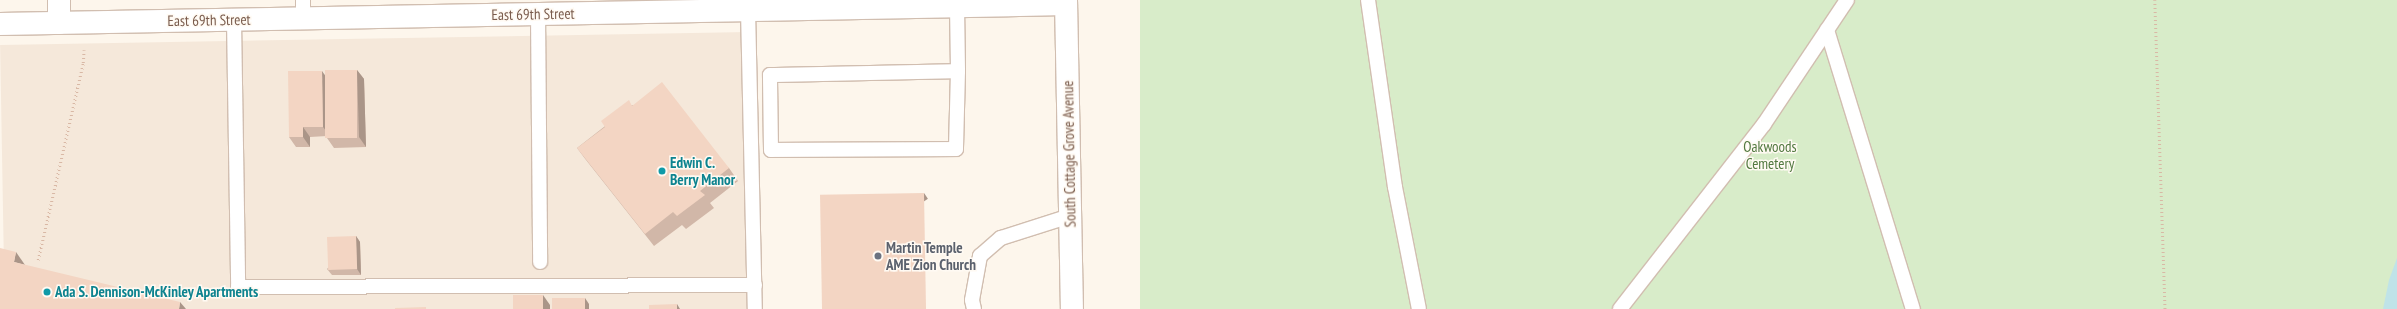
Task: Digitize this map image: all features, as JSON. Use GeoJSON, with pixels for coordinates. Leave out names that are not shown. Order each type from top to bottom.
{"type":"FeatureCollection","features":[{"type":"Feature","properties":{"kind":"street"},"geometry":{"type":"LineString","coordinates":[[59,0],[59,23]]}},
{"type":"Feature","properties":{"kind":"street","name":"East 69th Street"},"geometry":{"type":"LineString","coordinates":[[0,24],[234,20],[303,9],[748,10],[795,5],[957,6],[1066,2]]}},
{"type":"Feature","properties":{"kind":"street","name":"South Cottage Grove Avenue"},"geometry":{"type":"LineString","coordinates":[[1066,2],[1072,309]]}},
{"type":"Feature","properties":{"kind":"lane"},"geometry":{"type":"LineString","coordinates":[[1368,0],[1395,187],[1419,309]]}},
{"type":"Feature","properties":{"kind":"lane"},"geometry":{"type":"LineString","coordinates":[[1620,309],[1764,124],[1847,0]]}},
{"type":"Feature","properties":{"kind":"lane"},"geometry":{"type":"LineString","coordinates":[[957,6],[958,71],[956,149],[771,150],[770,75],[958,71]]}},
{"type":"Feature","properties":{"kind":"lane"},"geometry":{"type":"LineString","coordinates":[[540,262],[547,9]]}},
{"type":"Feature","properties":{"kind":"lane"},"geometry":{"type":"LineString","coordinates":[[748,10],[756,309]]}},
{"type":"Feature","properties":{"kind":"lane"},"geometry":{"type":"LineString","coordinates":[[234,20],[238,287],[755,285]]}},
{"type":"Feature","properties":{"kind":"lane"},"geometry":{"type":"LineString","coordinates":[[1827,30],[1913,309]]}},
{"type":"Feature","properties":{"kind":"lane"},"geometry":{"type":"LineString","coordinates":[[750,97],[770,97]]}},
{"type":"Feature","properties":{"kind":"lane"},"geometry":{"type":"LineString","coordinates":[[974,309],[972,300],[980,256],[1001,238],[1070,216]]}},
{"type":"Feature","properties":{"kind":"path"},"geometry":{"type":"LineString","coordinates":[[2155,0],[2165,309]]}},
{"type":"Feature","properties":{"kind":"path"},"geometry":{"type":"LineString","coordinates":[[38,260],[83,64],[84,48]]}},
{"type":"Feature","properties":{"kind":"shaded area"},"geometry":{"type":"Polygon","coordinates":[[[748,32],[753,309],[5,309],[0,45],[748,32]]]}},
{"type":"Feature","properties":{"kind":"green space","name":"Oakwoods Cemetery"},"geometry":{"type":"Polygon","coordinates":[[[1140,0],[2397,0],[2397,309],[1140,309],[1140,0]]]}},
{"type":"Feature","properties":{"kind":"water"},"geometry":{"type":"Polygon","coordinates":[[[2397,258],[2397,309],[2383,309],[2389,280],[2397,258]]]}},
{"type":"Feature","properties":{"kind":"building"},"geometry":{"type":"Polygon","coordinates":[[[325,70],[357,70],[357,138],[325,138],[325,70]]]}},
{"type":"Feature","properties":{"kind":"building"},"geometry":{"type":"Polygon","coordinates":[[[288,71],[322,71],[323,127],[303,127],[303,137],[289,137],[288,71]]]}},
{"type":"Feature","properties":{"kind":"building","name":"Edwin C. Berry Manor"},"geometry":{"type":"Polygon","coordinates":[[[662,82],[729,168],[700,191],[705,195],[677,216],[673,212],[645,234],[577,148],[605,127],[601,121],[629,100],[632,106],[662,82]]]}},
{"type":"Feature","properties":{"kind":"building","name":"Martin Temple AME Zion Church"},"geometry":{"type":"Polygon","coordinates":[[[924,193],[926,309],[822,309],[820,195],[924,193]]]}},
{"type":"Feature","properties":{"kind":"building"},"geometry":{"type":"Polygon","coordinates":[[[356,236],[357,269],[328,270],[327,237],[356,236]]]}},
{"type":"Feature","properties":{"kind":"building","name":"Ada S. Dennison-McKinley Apartments"},"geometry":{"type":"Polygon","coordinates":[[[0,248],[16,252],[14,262],[180,302],[179,309],[0,309],[0,248]]]}},
{"type":"Feature","properties":{"kind":"building"},"geometry":{"type":"Polygon","coordinates":[[[513,295],[543,295],[543,309],[513,309],[513,295]]]}},
{"type":"Feature","properties":{"kind":"building"},"geometry":{"type":"Polygon","coordinates":[[[552,298],[585,298],[585,309],[552,309],[552,298]]]}},
{"type":"Feature","properties":{"kind":"building"},"geometry":{"type":"Polygon","coordinates":[[[677,304],[677,309],[649,309],[649,305],[677,304]]]}},
{"type":"Feature","properties":{"kind":"building"},"geometry":{"type":"Polygon","coordinates":[[[426,307],[426,309],[395,309],[395,308],[426,307]]]}},
{"type":"Feature","properties":{"kind":"place","name":"Edwin C. Berry Manor"},"geometry":{"type":"Point","coordinates":[662,171]}},
{"type":"Feature","properties":{"kind":"place","name":"Martin Temple AME Zion Church"},"geometry":{"type":"Point","coordinates":[878,256]}},
{"type":"Feature","properties":{"kind":"place","name":"Ada S. Dennison-McKinley Apartments"},"geometry":{"type":"Point","coordinates":[47,292]}}]}
